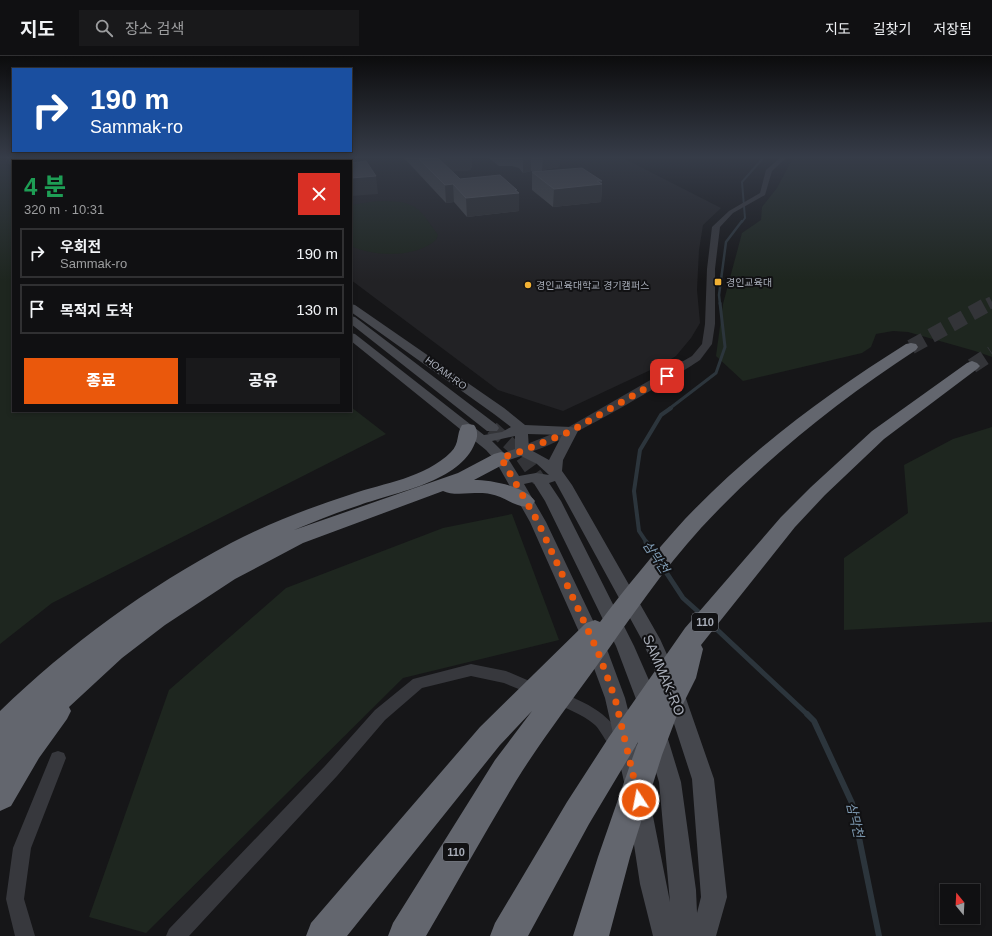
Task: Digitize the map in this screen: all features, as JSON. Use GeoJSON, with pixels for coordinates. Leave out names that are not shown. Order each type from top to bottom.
{"type":"FeatureCollection","features":[{"type":"Feature","properties":{"kind":"highway","name":"110"},"geometry":{"type":"LineString","coordinates":[[406,936],[506,770],[642,583],[693,524],[739,478],[780,442],[864,377],[911,347]]}},
{"type":"Feature","properties":{"kind":"highway","name":"110"},"geometry":{"type":"LineString","coordinates":[[508,936],[578,813],[619,746],[694,635],[788,522],[818,491],[878,435],[972,366]]}},
{"type":"Feature","properties":{"kind":"highway"},"geometry":{"type":"LineString","coordinates":[[0,754],[16,736],[75,684],[113,651],[156,618],[227,573],[302,536],[419,486],[455,459],[475,434]]}},
{"type":"Feature","properties":{"kind":"highway"},"geometry":{"type":"LineString","coordinates":[[0,730],[48,684],[89,649],[159,596],[196,573],[266,535],[301,519],[374,493],[466,477],[512,455]]}},
{"type":"Feature","properties":{"kind":"highway"},"geometry":{"type":"LineString","coordinates":[[419,486],[488,487],[511,493],[525,501]]}},
{"type":"Feature","properties":{"kind":"highway"},"geometry":{"type":"LineString","coordinates":[[324,936],[490,736],[642,583]]}},
{"type":"Feature","properties":{"kind":"highway"},"geometry":{"type":"LineString","coordinates":[[591,936],[631,802],[647,755],[658,728],[683,678],[694,635]]}},
{"type":"Feature","properties":{"kind":"highway"},"geometry":{"type":"LineString","coordinates":[[0,796],[29,749],[75,684]]}},
{"type":"Feature","properties":{"kind":"main road","name":"HOAM-RO"},"geometry":{"type":"LineString","coordinates":[[352,308],[521,428]]}},
{"type":"Feature","properties":{"kind":"main road","name":"HOAM-RO"},"geometry":{"type":"LineString","coordinates":[[352,320],[492,428]]}},
{"type":"Feature","properties":{"kind":"main road"},"geometry":{"type":"LineString","coordinates":[[352,337],[475,434],[512,455]]}},
{"type":"Feature","properties":{"kind":"main road"},"geometry":{"type":"LineString","coordinates":[[521,428],[512,455],[515,483],[538,522],[598,652],[615,698],[633,771],[653,884],[666,936]]}},
{"type":"Feature","properties":{"kind":"main road"},"geometry":{"type":"LineString","coordinates":[[475,434],[506,435],[521,428],[539,432],[571,431],[558,456],[553,479],[544,477],[527,478],[515,483]]}},
{"type":"Feature","properties":{"kind":"main road","name":"SAMMAK-RO"},"geometry":{"type":"LineString","coordinates":[[512,455],[545,462],[553,479],[651,639],[674,690],[704,779],[714,897],[704,936]]}},
{"type":"Feature","properties":{"kind":"main road","name":"SAMMAK-RO"},"geometry":{"type":"LineString","coordinates":[[553,479],[553,501],[622,639],[645,694],[670,782],[683,890],[684,936]]}},
{"type":"Feature","properties":{"kind":"street"},"geometry":{"type":"LineString","coordinates":[[512,455],[571,431],[696,358],[706,344],[710,324],[711,269],[715,232],[722,220],[738,208],[755,199]]}},
{"type":"Feature","properties":{"kind":"street"},"geometry":{"type":"LineString","coordinates":[[176,936],[330,771],[380,715],[418,683],[471,670],[506,677],[574,704],[598,717],[615,737],[633,771]]}},
{"type":"Feature","properties":{"kind":"street"},"geometry":{"type":"LineString","coordinates":[[25,936],[15,899],[22,848],[58,758]]}},
{"type":"Feature","properties":{"kind":"shaded area"},"geometry":{"type":"Polygon","coordinates":[[[0,199],[12,199],[12,412],[352,412],[352,408],[386,434],[52,603],[0,644],[0,199]]]}},
{"type":"Feature","properties":{"kind":"shaded area","name":"경인교육대학교 경기캠퍼스"},"geometry":{"type":"Polygon","coordinates":[[[352,199],[703,199],[721,208],[703,225],[699,250],[697,290],[700,323],[691,338],[676,356],[659,366],[563,411],[498,390],[352,281],[352,199]]]}},
{"type":"Feature","properties":{"kind":"shaded area"},"geometry":{"type":"Polygon","coordinates":[[[768,199],[992,199],[992,357],[908,332],[893,331],[876,334],[871,347],[862,353],[743,381],[716,356],[723,304],[742,233],[761,220],[762,207],[768,199]]]}},
{"type":"Feature","properties":{"kind":"shaded area"},"geometry":{"type":"Polygon","coordinates":[[[377,201],[390,201],[408,204],[420,211],[438,235],[436,240],[427,246],[406,253],[383,254],[361,250],[352,246],[352,205],[377,201]]]}},
{"type":"Feature","properties":{"kind":"shaded area"},"geometry":{"type":"Polygon","coordinates":[[[992,427],[992,622],[844,630],[844,558],[908,513],[904,465],[953,439],[992,427]]]}},
{"type":"Feature","properties":{"kind":"shaded area"},"geometry":{"type":"Polygon","coordinates":[[[512,514],[559,640],[403,678],[146,933],[89,917],[169,690],[286,588],[443,528],[512,514]]]}},
{"type":"Feature","properties":{"kind":"waterway","name":"삼막천"},"geometry":{"type":"LineString","coordinates":[[742,222],[745,218],[743,199]]}},
{"type":"Feature","properties":{"kind":"waterway","name":"삼막천"},"geometry":{"type":"LineString","coordinates":[[720,304],[719,295],[726,242],[742,221]]}},
{"type":"Feature","properties":{"kind":"waterway","name":"삼막천"},"geometry":{"type":"LineString","coordinates":[[669,409],[716,373],[725,347],[720,303]]}},
{"type":"Feature","properties":{"kind":"waterway","name":"삼막천"},"geometry":{"type":"LineString","coordinates":[[647,543],[639,531],[634,491],[640,450],[661,415],[671,408]]}},
{"type":"Feature","properties":{"kind":"waterway","name":"삼막천"},"geometry":{"type":"LineString","coordinates":[[646,542],[656,557]]}},
{"type":"Feature","properties":{"kind":"waterway","name":"삼막천"},"geometry":{"type":"LineString","coordinates":[[662,566],[683,598],[702,615]]}},
{"type":"Feature","properties":{"kind":"waterway","name":"삼막천"},"geometry":{"type":"LineString","coordinates":[[711,624],[808,715]]}},
{"type":"Feature","properties":{"kind":"waterway","name":"삼막천"},"geometry":{"type":"LineString","coordinates":[[808,715],[814,721],[852,803],[879,936]]}},
{"type":"Feature","properties":{"kind":"tunnel"},"geometry":{"type":"LineString","coordinates":[[911,347],[990,303]]}},
{"type":"Feature","properties":{"kind":"tunnel"},"geometry":{"type":"LineString","coordinates":[[972,366],[992,353]]}},
{"type":"Feature","properties":{"kind":"tunnel"},"geometry":{"type":"LineString","coordinates":[[492,428],[519,452],[539,480]]}},
{"type":"Feature","properties":{"kind":"place","name":"경인교육대"},"geometry":{"type":"Point","coordinates":[718,282]}},
{"type":"Feature","properties":{"kind":"place","name":"경인교육대학교 경기캠퍼스"},"geometry":{"type":"Point","coordinates":[528,285]}},
{"type":"Feature","properties":{"kind":"route"},"geometry":{"type":"LineString","coordinates":[[639,800],[615,698],[598,652],[538,522],[501,458],[571,431],[667,376]]}}]}
